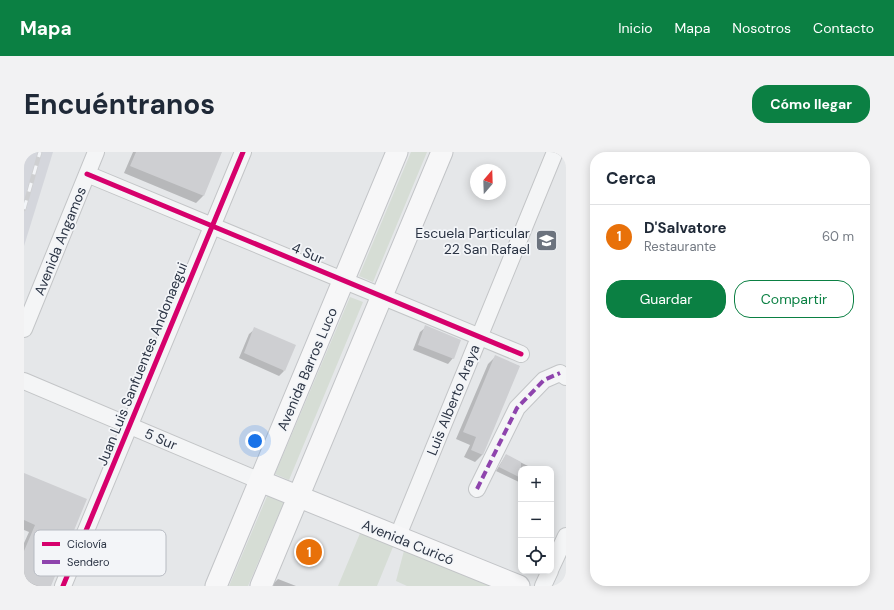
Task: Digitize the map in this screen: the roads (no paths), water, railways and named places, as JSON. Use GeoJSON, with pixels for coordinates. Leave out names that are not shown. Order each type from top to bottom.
{"type":"FeatureCollection","features":[{"type":"Feature","properties":{"kind":"main road","name":"Avenida Barros Luco"},"geometry":{"type":"LineString","coordinates":[[216,586],[398,152]]}},
{"type":"Feature","properties":{"kind":"main road"},"geometry":{"type":"LineString","coordinates":[[261,586],[442,152]]}},
{"type":"Feature","properties":{"kind":"main road","name":"5 Sur"},"geometry":{"type":"LineString","coordinates":[[260,481],[298,497]]}},
{"type":"Feature","properties":{"kind":"main road","name":"Avenida Curicó"},"geometry":{"type":"LineString","coordinates":[[298,497],[519,586]]}},
{"type":"Feature","properties":{"kind":"street","name":"Avenida Angamos"},"geometry":{"type":"LineString","coordinates":[[24,329],[96,152]]}},
{"type":"Feature","properties":{"kind":"street","name":"Juan Luis Sanfuentes Andonaegui"},"geometry":{"type":"LineString","coordinates":[[86,530],[243,152]]}},
{"type":"Feature","properties":{"kind":"street","name":"Luis Alberto Araya"},"geometry":{"type":"LineString","coordinates":[[397,538],[555,152]]}},
{"type":"Feature","properties":{"kind":"street","name":"4 Sur"},"geometry":{"type":"LineString","coordinates":[[87,174],[521,354]]}},
{"type":"Feature","properties":{"kind":"street"},"geometry":{"type":"LineString","coordinates":[[477,489],[517,408],[544,380],[563,375]]}},
{"type":"Feature","properties":{"kind":"street","name":"5 Sur"},"geometry":{"type":"LineString","coordinates":[[24,381],[260,481]]}},
{"type":"Feature","properties":{"kind":"street"},"geometry":{"type":"LineString","coordinates":[[554,562],[566,536]]}},
{"type":"Feature","properties":{"kind":"street"},"geometry":{"type":"LineString","coordinates":[[543,586],[549,574]]}},
{"type":"Feature","properties":{"kind":"street","name":"Juan Luis Sanfuentes Andonaegui"},"geometry":{"type":"LineString","coordinates":[[63,586],[67,576]]}},
{"type":"Feature","properties":{"kind":"railway"},"geometry":{"type":"LineString","coordinates":[[24,209],[40,152]]}},
{"type":"Feature","properties":{"kind":"place","name":"Escuela Particular 22 San Rafael"},"geometry":{"type":"Point","coordinates":[546,241]}},
{"type":"Feature","properties":{"kind":"place","name":"D'Salvatore"},"geometry":{"type":"Point","coordinates":[309,552]}}]}
